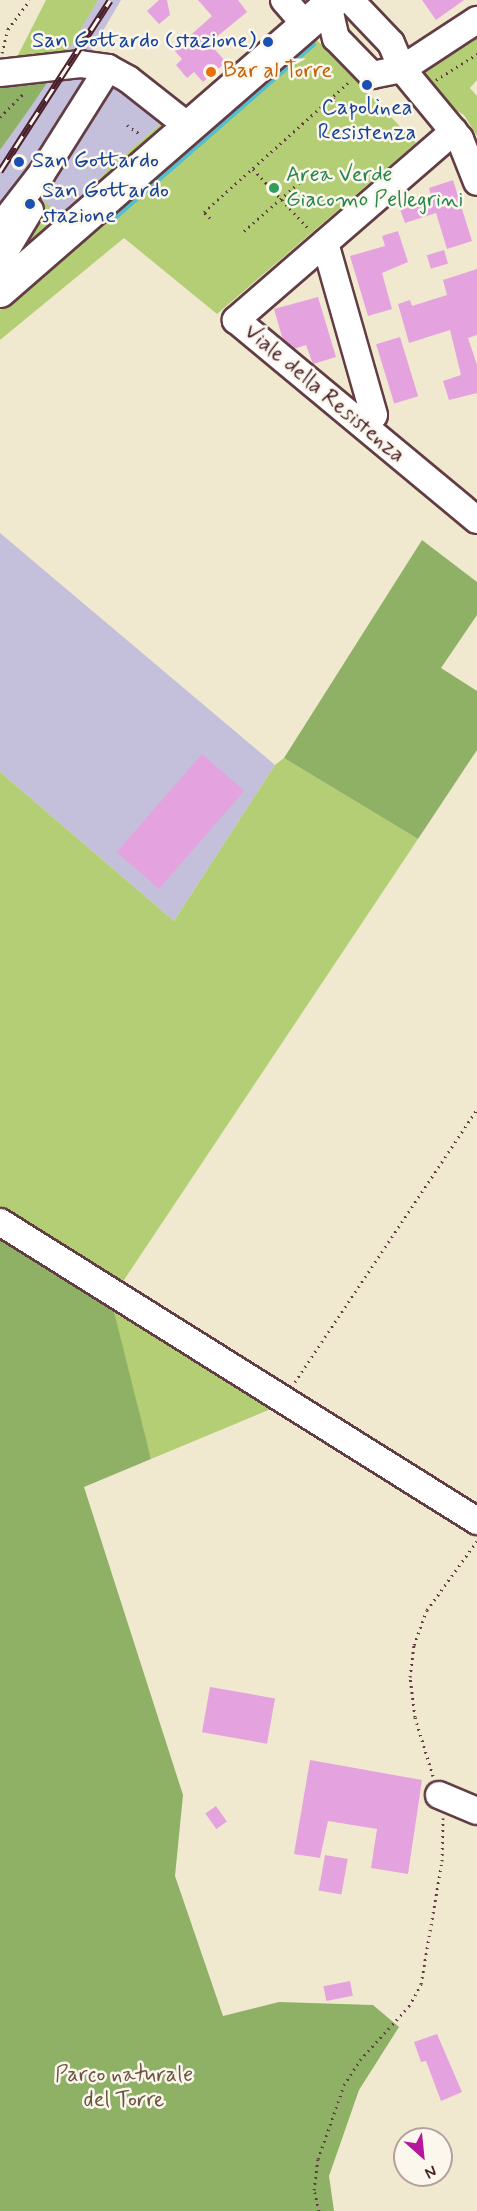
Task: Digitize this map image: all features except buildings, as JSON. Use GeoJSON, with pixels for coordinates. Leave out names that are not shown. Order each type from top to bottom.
{"type":"FeatureCollection","features":[{"type":"Feature","properties":{"kind":"main road"},"geometry":{"type":"LineString","coordinates":[[4,267],[189,127],[329,9]]}},
{"type":"Feature","properties":{"kind":"street"},"geometry":{"type":"LineString","coordinates":[[284,0],[329,9],[375,58],[402,69],[454,131],[466,149],[477,182]]}},
{"type":"Feature","properties":{"kind":"street"},"geometry":{"type":"LineString","coordinates":[[329,9],[336,38],[372,75],[402,69],[477,20]]}},
{"type":"Feature","properties":{"kind":"street"},"geometry":{"type":"LineString","coordinates":[[0,73],[80,64],[108,68],[128,79],[189,127]]}},
{"type":"Feature","properties":{"kind":"street"},"geometry":{"type":"LineString","coordinates":[[0,227],[42,173],[108,68]]}},
{"type":"Feature","properties":{"kind":"street","name":"Viale della Resistenza"},"geometry":{"type":"LineString","coordinates":[[454,131],[236,321],[477,520]]}},
{"type":"Feature","properties":{"kind":"street"},"geometry":{"type":"LineString","coordinates":[[4,267],[35,202],[42,173]]}},
{"type":"Feature","properties":{"kind":"street","name":"Viale della Resistenza"},"geometry":{"type":"LineString","coordinates":[[325,243],[374,415]]}},
{"type":"Feature","properties":{"kind":"street"},"geometry":{"type":"LineString","coordinates":[[0,1222],[285,1398],[477,1521]]}},
{"type":"Feature","properties":{"kind":"street"},"geometry":{"type":"LineString","coordinates":[[439,1795],[477,1811]]}},
{"type":"Feature","properties":{"kind":"path"},"geometry":{"type":"LineString","coordinates":[[0,73],[6,36],[30,0]]}},
{"type":"Feature","properties":{"kind":"path"},"geometry":{"type":"LineString","coordinates":[[420,90],[477,54]]}},
{"type":"Feature","properties":{"kind":"path"},"geometry":{"type":"LineString","coordinates":[[210,218],[204,212],[365,68]]}},
{"type":"Feature","properties":{"kind":"path"},"geometry":{"type":"LineString","coordinates":[[333,98],[344,110]]}},
{"type":"Feature","properties":{"kind":"path"},"geometry":{"type":"LineString","coordinates":[[127,125],[140,134]]}},
{"type":"Feature","properties":{"kind":"path"},"geometry":{"type":"LineString","coordinates":[[253,169],[325,243]]}},
{"type":"Feature","properties":{"kind":"path"},"geometry":{"type":"LineString","coordinates":[[244,231],[302,180]]}},
{"type":"Feature","properties":{"kind":"path"},"geometry":{"type":"LineString","coordinates":[[285,1398],[477,1109]]}},
{"type":"Feature","properties":{"kind":"path"},"geometry":{"type":"LineString","coordinates":[[319,2211],[314,2190],[329,2123],[360,2060],[394,2022]]}},
{"type":"Feature","properties":{"kind":"shaded area"},"geometry":{"type":"Polygon","coordinates":[[[98,0],[121,0],[79,72],[114,87],[163,122],[109,168],[84,199],[0,276],[0,150],[98,0]]]}},
{"type":"Feature","properties":{"kind":"shaded area"},"geometry":{"type":"Polygon","coordinates":[[[0,533],[275,765],[174,921],[0,772],[0,533]]]}},
{"type":"Feature","properties":{"kind":"green space"},"geometry":{"type":"Polygon","coordinates":[[[46,0],[98,0],[66,54],[15,61],[46,0]]]}},
{"type":"Feature","properties":{"kind":"green space"},"geometry":{"type":"Polygon","coordinates":[[[477,30],[477,80],[470,88],[477,96],[477,136],[464,115],[451,107],[419,68],[477,30]]]}},
{"type":"Feature","properties":{"kind":"green space","name":"Area Verde Giacomo Pellegrini"},"geometry":{"type":"Polygon","coordinates":[[[315,38],[416,143],[217,314],[124,238],[0,340],[0,310],[315,38]]]}},
{"type":"Feature","properties":{"kind":"green space"},"geometry":{"type":"Polygon","coordinates":[[[51,77],[30,108],[0,150],[0,84],[51,77]]]}},
{"type":"Feature","properties":{"kind":"green space"},"geometry":{"type":"Polygon","coordinates":[[[163,122],[165,127],[161,137],[32,251],[23,250],[44,202],[64,215],[72,213],[109,168],[163,122]]]}},
{"type":"Feature","properties":{"kind":"green space"},"geometry":{"type":"Polygon","coordinates":[[[422,540],[477,582],[477,615],[441,668],[477,691],[477,750],[418,839],[284,758],[422,540]]]}},
{"type":"Feature","properties":{"kind":"green space"},"geometry":{"type":"Polygon","coordinates":[[[284,758],[418,839],[120,1286],[290,1401],[151,1459],[131,1386],[0,1232],[0,772],[174,921],[275,765],[284,758]]]}},
{"type":"Feature","properties":{"kind":"green space","name":"Parco naturale del Torre"},"geometry":{"type":"Polygon","coordinates":[[[0,1232],[111,1300],[151,1459],[84,1487],[183,1795],[175,1876],[223,2016],[279,2002],[373,2005],[399,2027],[359,2090],[329,2176],[334,2211],[0,2211],[0,1232]]]}},
{"type":"Feature","properties":{"kind":"waterway"},"geometry":{"type":"LineString","coordinates":[[111,220],[313,44]]}},
{"type":"Feature","properties":{"kind":"railway"},"geometry":{"type":"LineString","coordinates":[[0,171],[110,0]]}},
{"type":"Feature","properties":{"kind":"place","name":"San Gottardo (stazione)"},"geometry":{"type":"Point","coordinates":[268,42]}},
{"type":"Feature","properties":{"kind":"place","name":"Bar al Torre"},"geometry":{"type":"Point","coordinates":[211,72]}},
{"type":"Feature","properties":{"kind":"place","name":"Capolinea Resistenza"},"geometry":{"type":"Point","coordinates":[367,85]}},
{"type":"Feature","properties":{"kind":"place","name":"San Gottardo"},"geometry":{"type":"Point","coordinates":[19,162]}},
{"type":"Feature","properties":{"kind":"place","name":"Area Verde Giacomo Pellegrini"},"geometry":{"type":"Point","coordinates":[274,188]}},
{"type":"Feature","properties":{"kind":"place","name":"San Gottardo stazione"},"geometry":{"type":"Point","coordinates":[30,204]}}]}
